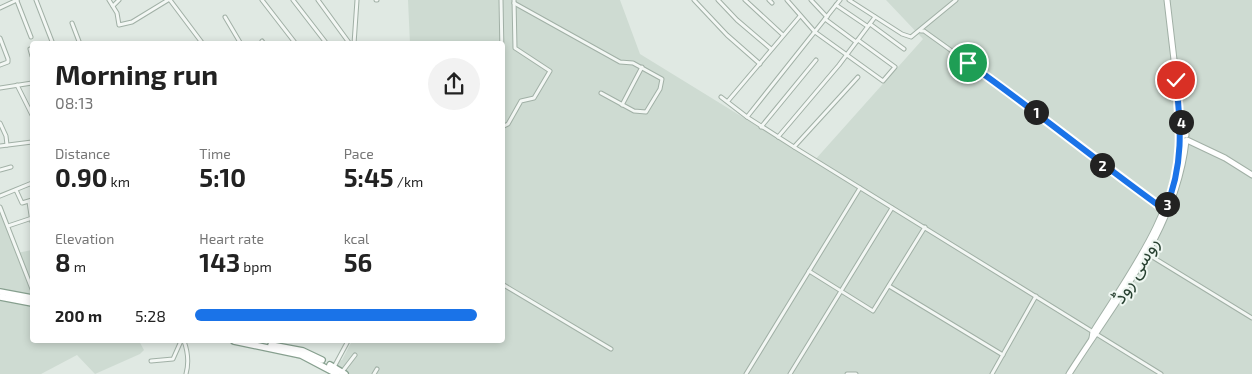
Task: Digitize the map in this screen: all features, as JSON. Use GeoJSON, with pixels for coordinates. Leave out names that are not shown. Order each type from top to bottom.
{"type":"FeatureCollection","features":[{"type":"Feature","properties":{"kind":"highway"},"geometry":{"type":"LineString","coordinates":[[0,292],[30,298]]}},
{"type":"Feature","properties":{"kind":"highway"},"geometry":{"type":"LineString","coordinates":[[0,297],[30,303]]}},
{"type":"Feature","properties":{"kind":"highway"},"geometry":{"type":"LineString","coordinates":[[244,343],[301,355],[338,372]]}},
{"type":"Feature","properties":{"kind":"highway"},"geometry":{"type":"LineString","coordinates":[[262,343],[303,350],[338,372]]}},
{"type":"Feature","properties":{"kind":"main road","name":"روسی روڈ"},"geometry":{"type":"LineString","coordinates":[[1069,374],[1146,253],[1167,211],[1185,138],[1182,128],[1168,0]]}},
{"type":"Feature","properties":{"kind":"main road"},"geometry":{"type":"LineString","coordinates":[[1185,138],[1252,175]]}},
{"type":"Feature","properties":{"kind":"main road","name":"روسی روڈ"},"geometry":{"type":"LineString","coordinates":[[1094,335],[1167,211]]}},
{"type":"Feature","properties":{"kind":"street"},"geometry":{"type":"LineString","coordinates":[[0,8],[17,0],[31,38]]}},
{"type":"Feature","properties":{"kind":"street"},"geometry":{"type":"LineString","coordinates":[[36,0],[52,41]]}},
{"type":"Feature","properties":{"kind":"street"},"geometry":{"type":"LineString","coordinates":[[109,0],[114,6],[119,25],[132,22],[169,0],[201,41]]}},
{"type":"Feature","properties":{"kind":"street"},"geometry":{"type":"LineString","coordinates":[[114,6],[118,0]]}},
{"type":"Feature","properties":{"kind":"street"},"geometry":{"type":"LineString","coordinates":[[262,0],[294,41]]}},
{"type":"Feature","properties":{"kind":"street"},"geometry":{"type":"LineString","coordinates":[[293,0],[325,41]]}},
{"type":"Feature","properties":{"kind":"street"},"geometry":{"type":"LineString","coordinates":[[319,0],[350,41]]}},
{"type":"Feature","properties":{"kind":"street"},"geometry":{"type":"LineString","coordinates":[[352,41],[357,0]]}},
{"type":"Feature","properties":{"kind":"street"},"geometry":{"type":"LineString","coordinates":[[501,0],[502,41]]}},
{"type":"Feature","properties":{"kind":"street"},"geometry":{"type":"LineString","coordinates":[[694,0],[726,35],[760,64]]}},
{"type":"Feature","properties":{"kind":"street"},"geometry":{"type":"LineString","coordinates":[[718,0],[737,20],[772,49]]}},
{"type":"Feature","properties":{"kind":"street"},"geometry":{"type":"LineString","coordinates":[[745,0],[783,35]]}},
{"type":"Feature","properties":{"kind":"street"},"geometry":{"type":"LineString","coordinates":[[787,0],[815,32],[883,81],[894,68],[826,18],[811,0]]}},
{"type":"Feature","properties":{"kind":"street"},"geometry":{"type":"LineString","coordinates":[[747,117],[840,0]]}},
{"type":"Feature","properties":{"kind":"street"},"geometry":{"type":"LineString","coordinates":[[850,0],[911,38],[956,0]]}},
{"type":"Feature","properties":{"kind":"street"},"geometry":{"type":"LineString","coordinates":[[514,1],[620,62],[634,63],[662,79],[660,89],[646,112],[634,111],[601,93]]}},
{"type":"Feature","properties":{"kind":"street"},"geometry":{"type":"LineString","coordinates":[[505,126],[508,124],[521,101],[534,98],[550,71],[515,48],[514,1]]}},
{"type":"Feature","properties":{"kind":"street"},"geometry":{"type":"LineString","coordinates":[[836,4],[904,50]]}},
{"type":"Feature","properties":{"kind":"street"},"geometry":{"type":"LineString","coordinates":[[728,101],[800,16]]}},
{"type":"Feature","properties":{"kind":"street"},"geometry":{"type":"LineString","coordinates":[[778,137],[846,55],[875,16]]}},
{"type":"Feature","properties":{"kind":"street"},"geometry":{"type":"LineString","coordinates":[[224,18],[239,41]]}},
{"type":"Feature","properties":{"kind":"street"},"geometry":{"type":"LineString","coordinates":[[72,23],[79,41]]}},
{"type":"Feature","properties":{"kind":"street"},"geometry":{"type":"LineString","coordinates":[[921,31],[924,31],[1030,107],[1098,162],[1167,211]]}},
{"type":"Feature","properties":{"kind":"street"},"geometry":{"type":"LineString","coordinates":[[0,38],[8,62],[0,65]]}},
{"type":"Feature","properties":{"kind":"street"},"geometry":{"type":"LineString","coordinates":[[761,127],[816,60]]}},
{"type":"Feature","properties":{"kind":"street"},"geometry":{"type":"LineString","coordinates":[[622,105],[642,67]]}},
{"type":"Feature","properties":{"kind":"street"},"geometry":{"type":"LineString","coordinates":[[794,147],[858,77]]}},
{"type":"Feature","properties":{"kind":"street"},"geometry":{"type":"LineString","coordinates":[[0,88],[30,84]]}},
{"type":"Feature","properties":{"kind":"street"},"geometry":{"type":"LineString","coordinates":[[17,85],[30,110]]}},
{"type":"Feature","properties":{"kind":"street"},"geometry":{"type":"LineString","coordinates":[[722,97],[761,127],[1036,296],[1094,335],[1161,374]]}},
{"type":"Feature","properties":{"kind":"street"},"geometry":{"type":"LineString","coordinates":[[0,123],[6,136],[7,145]]}},
{"type":"Feature","properties":{"kind":"street"},"geometry":{"type":"LineString","coordinates":[[0,146],[30,142]]}},
{"type":"Feature","properties":{"kind":"street"},"geometry":{"type":"LineString","coordinates":[[0,170],[11,167]]}},
{"type":"Feature","properties":{"kind":"street"},"geometry":{"type":"LineString","coordinates":[[0,196],[30,184]]}},
{"type":"Feature","properties":{"kind":"street"},"geometry":{"type":"LineString","coordinates":[[746,374],[860,188]]}},
{"type":"Feature","properties":{"kind":"street"},"geometry":{"type":"LineString","coordinates":[[16,190],[22,203],[30,201]]}},
{"type":"Feature","properties":{"kind":"street"},"geometry":{"type":"LineString","coordinates":[[0,207],[30,284]]}},
{"type":"Feature","properties":{"kind":"street"},"geometry":{"type":"LineString","coordinates":[[790,374],[892,208]]}},
{"type":"Feature","properties":{"kind":"street"},"geometry":{"type":"LineString","coordinates":[[8,226],[30,220]]}},
{"type":"Feature","properties":{"kind":"street"},"geometry":{"type":"LineString","coordinates":[[809,271],[874,311],[925,227]]}},
{"type":"Feature","properties":{"kind":"street"},"geometry":{"type":"LineString","coordinates":[[1146,253],[1252,318]]}},
{"type":"Feature","properties":{"kind":"street"},"geometry":{"type":"LineString","coordinates":[[505,286],[611,349]]}},
{"type":"Feature","properties":{"kind":"street"},"geometry":{"type":"LineString","coordinates":[[889,286],[1003,355]]}},
{"type":"Feature","properties":{"kind":"street"},"geometry":{"type":"LineString","coordinates":[[992,374],[1036,296]]}},
{"type":"Feature","properties":{"kind":"street"},"geometry":{"type":"LineString","coordinates":[[151,361],[173,359],[181,343]]}},
{"type":"Feature","properties":{"kind":"street"},"geometry":{"type":"LineString","coordinates":[[183,343],[187,350],[188,366],[186,374]]}},
{"type":"Feature","properties":{"kind":"street"},"geometry":{"type":"LineString","coordinates":[[338,372],[347,343]]}},
{"type":"Feature","properties":{"kind":"street"},"geometry":{"type":"LineString","coordinates":[[338,372],[355,355]]}},
{"type":"Feature","properties":{"kind":"street"},"geometry":{"type":"LineString","coordinates":[[374,374],[377,369]]}},
{"type":"Feature","properties":{"kind":"street"},"geometry":{"type":"LineString","coordinates":[[847,374],[856,374]]}},
{"type":"Feature","properties":{"kind":"shaded area"},"geometry":{"type":"Polygon","coordinates":[[[408,0],[620,0],[640,54],[814,161],[923,39],[886,0],[1252,0],[1252,374],[329,374],[333,362],[342,360],[351,343],[505,343],[505,41],[410,41],[408,0]]]}},
{"type":"Feature","properties":{"kind":"shaded area"},"geometry":{"type":"Polygon","coordinates":[[[0,206],[17,253],[30,250],[30,343],[140,343],[144,350],[140,354],[95,374],[77,355],[41,374],[0,374],[0,206]]]}},
{"type":"Feature","properties":{"kind":"route"},"geometry":{"type":"LineString","coordinates":[[968,63],[1030,107],[1098,162],[1165,210],[1176,172],[1182,128],[1176,80]]}}]}
